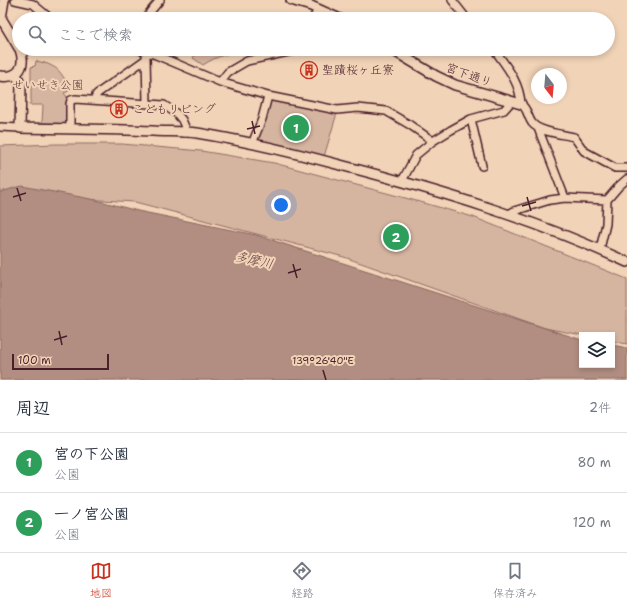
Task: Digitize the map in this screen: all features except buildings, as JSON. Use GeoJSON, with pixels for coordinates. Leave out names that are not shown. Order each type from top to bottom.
{"type":"FeatureCollection","features":[{"type":"Feature","properties":{"kind":"street"},"geometry":{"type":"LineString","coordinates":[[4,0],[1,18],[12,36]]}},
{"type":"Feature","properties":{"kind":"street"},"geometry":{"type":"LineString","coordinates":[[15,0],[33,4],[43,12]]}},
{"type":"Feature","properties":{"kind":"street"},"geometry":{"type":"LineString","coordinates":[[150,12],[160,0]]}},
{"type":"Feature","properties":{"kind":"street"},"geometry":{"type":"LineString","coordinates":[[291,0],[314,5],[327,12]]}},
{"type":"Feature","properties":{"kind":"street"},"geometry":{"type":"LineString","coordinates":[[452,0],[461,12]]}},
{"type":"Feature","properties":{"kind":"street"},"geometry":{"type":"LineString","coordinates":[[0,76],[8,77],[16,74],[22,64],[21,56]]}},
{"type":"Feature","properties":{"kind":"street"},"geometry":{"type":"LineString","coordinates":[[96,100],[96,95],[98,93],[146,56]]}},
{"type":"Feature","properties":{"kind":"street"},"geometry":{"type":"LineString","coordinates":[[146,56],[147,103]]}},
{"type":"Feature","properties":{"kind":"street"},"geometry":{"type":"LineString","coordinates":[[164,56],[220,82],[268,96],[337,110],[358,108],[386,111],[433,141]]}},
{"type":"Feature","properties":{"kind":"street"},"geometry":{"type":"LineString","coordinates":[[220,82],[228,72],[247,61],[270,56]]}},
{"type":"Feature","properties":{"kind":"street","name":"宮下通り"},"geometry":{"type":"LineString","coordinates":[[403,56],[436,76],[455,85],[520,104]]}},
{"type":"Feature","properties":{"kind":"street"},"geometry":{"type":"LineString","coordinates":[[499,56],[518,86],[520,104],[525,107],[532,122],[538,128],[565,198]]}},
{"type":"Feature","properties":{"kind":"street"},"geometry":{"type":"LineString","coordinates":[[16,74],[21,85],[20,128]]}},
{"type":"Feature","properties":{"kind":"street"},"geometry":{"type":"LineString","coordinates":[[252,144],[262,119],[268,96]]}},
{"type":"Feature","properties":{"kind":"street"},"geometry":{"type":"LineString","coordinates":[[70,129],[71,100],[96,100],[164,105],[171,109],[182,120],[185,127],[185,133]]}},
{"type":"Feature","properties":{"kind":"street"},"geometry":{"type":"LineString","coordinates":[[402,181],[416,155],[433,141],[471,119],[504,110],[511,102]]}},
{"type":"Feature","properties":{"kind":"street"},"geometry":{"type":"LineString","coordinates":[[471,119],[482,166]]}},
{"type":"Feature","properties":{"kind":"street"},"geometry":{"type":"LineString","coordinates":[[0,127],[195,133],[252,144],[402,181],[509,214],[600,249],[627,262]]}},
{"type":"Feature","properties":{"kind":"street"},"geometry":{"type":"LineString","coordinates":[[538,128],[574,137],[584,151],[615,168],[627,168]]}},
{"type":"Feature","properties":{"kind":"street"},"geometry":{"type":"LineString","coordinates":[[600,249],[606,224],[607,200],[627,179]]}},
{"type":"Feature","properties":{"kind":"street"},"geometry":{"type":"LineString","coordinates":[[509,214],[514,211],[550,200],[565,198],[607,200]]}},
{"type":"Feature","properties":{"kind":"green space"},"geometry":{"type":"Polygon","coordinates":[[[194,56],[222,56],[203,65],[193,58],[194,56]]]}},
{"type":"Feature","properties":{"kind":"green space","name":"せいせき公園"},"geometry":{"type":"Polygon","coordinates":[[[36,61],[46,63],[55,68],[61,73],[65,80],[69,91],[64,93],[67,97],[67,124],[42,123],[43,105],[29,105],[31,101],[31,67],[35,66],[36,61]]]}},
{"type":"Feature","properties":{"kind":"green space"},"geometry":{"type":"Polygon","coordinates":[[[268,96],[337,113],[323,160],[256,143],[268,96]]]}},
{"type":"Feature","properties":{"kind":"green space"},"geometry":{"type":"Polygon","coordinates":[[[122,144],[201,151],[274,163],[473,217],[627,279],[627,344],[615,342],[615,332],[579,332],[579,334],[545,328],[344,257],[135,202],[0,194],[0,146],[122,144]]]}},
{"type":"Feature","properties":{"kind":"water","name":"多摩川"},"geometry":{"type":"Polygon","coordinates":[[[22,186],[96,200],[138,211],[256,235],[579,339],[579,368],[615,368],[615,346],[627,348],[627,380],[0,380],[0,192],[22,186]]]}},
{"type":"Feature","properties":{"kind":"place","name":"聖蹟桜ヶ丘寮"},"geometry":{"type":"Point","coordinates":[309,70]}},
{"type":"Feature","properties":{"kind":"place","name":"こどもリビング"},"geometry":{"type":"Point","coordinates":[119,109]}},
{"type":"Feature","properties":{"kind":"place","name":"宮の下公園"},"geometry":{"type":"Point","coordinates":[296,128]}},
{"type":"Feature","properties":{"kind":"place","name":"一ノ宮公園"},"geometry":{"type":"Point","coordinates":[396,237]}}]}
